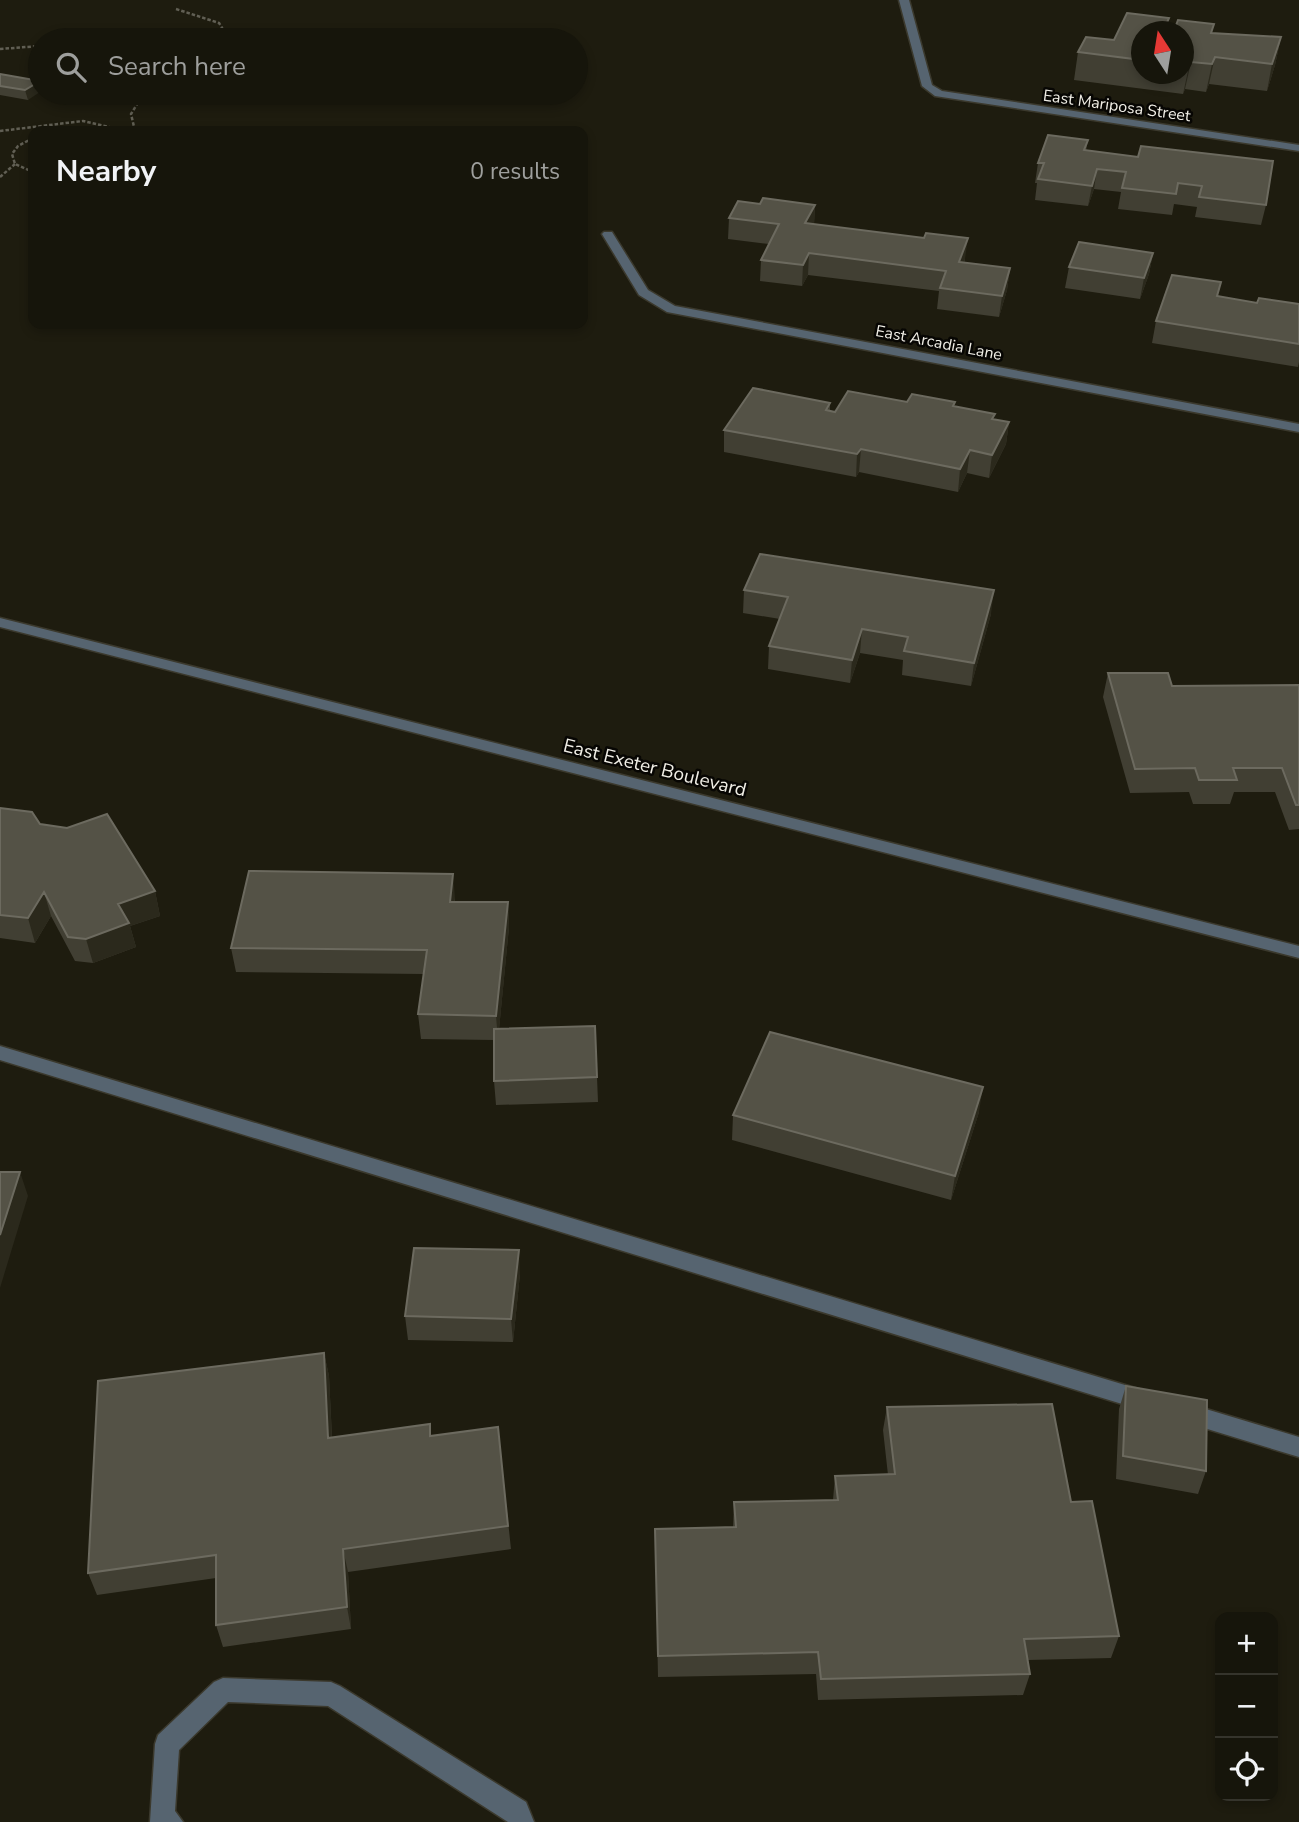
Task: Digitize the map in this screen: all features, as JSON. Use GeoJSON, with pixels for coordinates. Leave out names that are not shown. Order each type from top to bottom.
{"type":"FeatureCollection","features":[{"type":"Feature","properties":{"kind":"street","name":"East Mariposa Street"},"geometry":{"type":"LineString","coordinates":[[904,0],[925,81],[931,91],[951,97],[1299,148]]}},
{"type":"Feature","properties":{"kind":"street","name":"East Arcadia Lane"},"geometry":{"type":"LineString","coordinates":[[608,234],[643,292],[671,309],[1299,428]]}},
{"type":"Feature","properties":{"kind":"street","name":"East Exeter Boulevard"},"geometry":{"type":"LineString","coordinates":[[0,622],[1299,952]]}},
{"type":"Feature","properties":{"kind":"street"},"geometry":{"type":"LineString","coordinates":[[0,1053],[1299,1447]]}},
{"type":"Feature","properties":{"kind":"street"},"geometry":{"type":"LineString","coordinates":[[170,1822],[162,1819],[167,1744],[223,1690],[331,1694],[517,1811],[521,1822]]}},
{"type":"Feature","properties":{"kind":"path"},"geometry":{"type":"LineString","coordinates":[[176,9],[219,23],[222,28]]}},
{"type":"Feature","properties":{"kind":"path"},"geometry":{"type":"LineString","coordinates":[[0,49],[28,47]]}},
{"type":"Feature","properties":{"kind":"path"},"geometry":{"type":"LineString","coordinates":[[134,126],[131,114],[137,105]]}},
{"type":"Feature","properties":{"kind":"path"},"geometry":{"type":"LineString","coordinates":[[42,126],[83,121],[104,126]]}},
{"type":"Feature","properties":{"kind":"path"},"geometry":{"type":"LineString","coordinates":[[0,131],[28,128]]}},
{"type":"Feature","properties":{"kind":"path"},"geometry":{"type":"LineString","coordinates":[[28,141],[12,154],[15,164],[28,170]]}},
{"type":"Feature","properties":{"kind":"path"},"geometry":{"type":"LineString","coordinates":[[0,177],[15,164]]}},
{"type":"Feature","properties":{"kind":"building"},"geometry":{"type":"Polygon","coordinates":[[[1127,13],[1169,18],[1168,21],[1131,21],[1131,59],[1078,52],[1086,37],[1114,40],[1127,13]]]}},
{"type":"Feature","properties":{"kind":"building"},"geometry":{"type":"Polygon","coordinates":[[[1194,22],[1214,24],[1211,33],[1281,37],[1272,64],[1215,57],[1212,64],[1194,62],[1194,22]]]}},
{"type":"Feature","properties":{"kind":"building"},"geometry":{"type":"Polygon","coordinates":[[[0,74],[28,79],[28,88],[25,90],[0,86],[0,74]]]}},
{"type":"Feature","properties":{"kind":"building"},"geometry":{"type":"Polygon","coordinates":[[[1048,135],[1088,140],[1084,150],[1138,157],[1141,146],[1273,161],[1266,205],[1199,197],[1202,186],[1178,183],[1176,194],[1122,188],[1126,172],[1097,169],[1092,186],[1038,179],[1044,163],[1038,163],[1048,135]]]}},
{"type":"Feature","properties":{"kind":"building"},"geometry":{"type":"Polygon","coordinates":[[[763,198],[815,205],[805,223],[924,238],[926,233],[968,238],[959,262],[1010,268],[1002,296],[940,288],[946,271],[809,253],[803,265],[761,260],[779,224],[729,218],[738,201],[760,204],[763,198]]]}},
{"type":"Feature","properties":{"kind":"building"},"geometry":{"type":"Polygon","coordinates":[[[1079,242],[1153,253],[1144,278],[1069,267],[1079,242]]]}},
{"type":"Feature","properties":{"kind":"building"},"geometry":{"type":"Polygon","coordinates":[[[1172,275],[1221,282],[1217,296],[1257,303],[1259,298],[1299,304],[1299,344],[1156,321],[1172,275]]]}},
{"type":"Feature","properties":{"kind":"building"},"geometry":{"type":"Polygon","coordinates":[[[753,388],[830,403],[826,410],[835,412],[848,391],[907,402],[912,394],[955,402],[953,406],[995,414],[992,419],[1009,422],[992,455],[970,450],[960,469],[861,449],[857,454],[724,430],[753,388]]]}},
{"type":"Feature","properties":{"kind":"building"},"geometry":{"type":"Polygon","coordinates":[[[760,554],[994,590],[974,663],[904,651],[908,637],[862,629],[852,660],[769,646],[788,597],[744,590],[760,554]]]}},
{"type":"Feature","properties":{"kind":"building"},"geometry":{"type":"Polygon","coordinates":[[[1108,673],[1168,673],[1172,686],[1299,685],[1299,805],[1296,805],[1282,768],[1233,768],[1237,780],[1199,780],[1195,768],[1135,769],[1108,673]]]}},
{"type":"Feature","properties":{"kind":"building"},"geometry":{"type":"Polygon","coordinates":[[[0,808],[32,812],[40,824],[67,828],[107,814],[155,891],[118,904],[129,923],[86,939],[68,937],[44,892],[28,918],[0,915],[0,808]]]}},
{"type":"Feature","properties":{"kind":"building"},"geometry":{"type":"Polygon","coordinates":[[[249,871],[453,874],[450,902],[508,902],[496,1016],[418,1014],[427,950],[231,948],[249,871]]]}},
{"type":"Feature","properties":{"kind":"building"},"geometry":{"type":"Polygon","coordinates":[[[595,1026],[597,1077],[494,1081],[494,1029],[595,1026]]]}},
{"type":"Feature","properties":{"kind":"building"},"geometry":{"type":"Polygon","coordinates":[[[770,1032],[983,1087],[955,1176],[733,1115],[770,1032]]]}},
{"type":"Feature","properties":{"kind":"building"},"geometry":{"type":"Polygon","coordinates":[[[0,1172],[20,1172],[0,1235],[0,1172]]]}},
{"type":"Feature","properties":{"kind":"building"},"geometry":{"type":"Polygon","coordinates":[[[414,1248],[519,1250],[511,1319],[405,1316],[414,1248]]]}},
{"type":"Feature","properties":{"kind":"building"},"geometry":{"type":"Polygon","coordinates":[[[324,1353],[328,1438],[430,1424],[430,1436],[498,1427],[508,1526],[343,1549],[347,1607],[216,1625],[216,1555],[88,1573],[98,1381],[324,1353]]]}},
{"type":"Feature","properties":{"kind":"building"},"geometry":{"type":"Polygon","coordinates":[[[1126,1386],[1207,1400],[1206,1471],[1123,1456],[1126,1386]]]}},
{"type":"Feature","properties":{"kind":"building"},"geometry":{"type":"Polygon","coordinates":[[[1052,1404],[1071,1502],[1092,1501],[1119,1636],[1024,1639],[1030,1674],[821,1679],[818,1652],[658,1656],[655,1529],[736,1527],[734,1502],[838,1500],[835,1476],[895,1474],[887,1407],[1052,1404]]]}}]}
